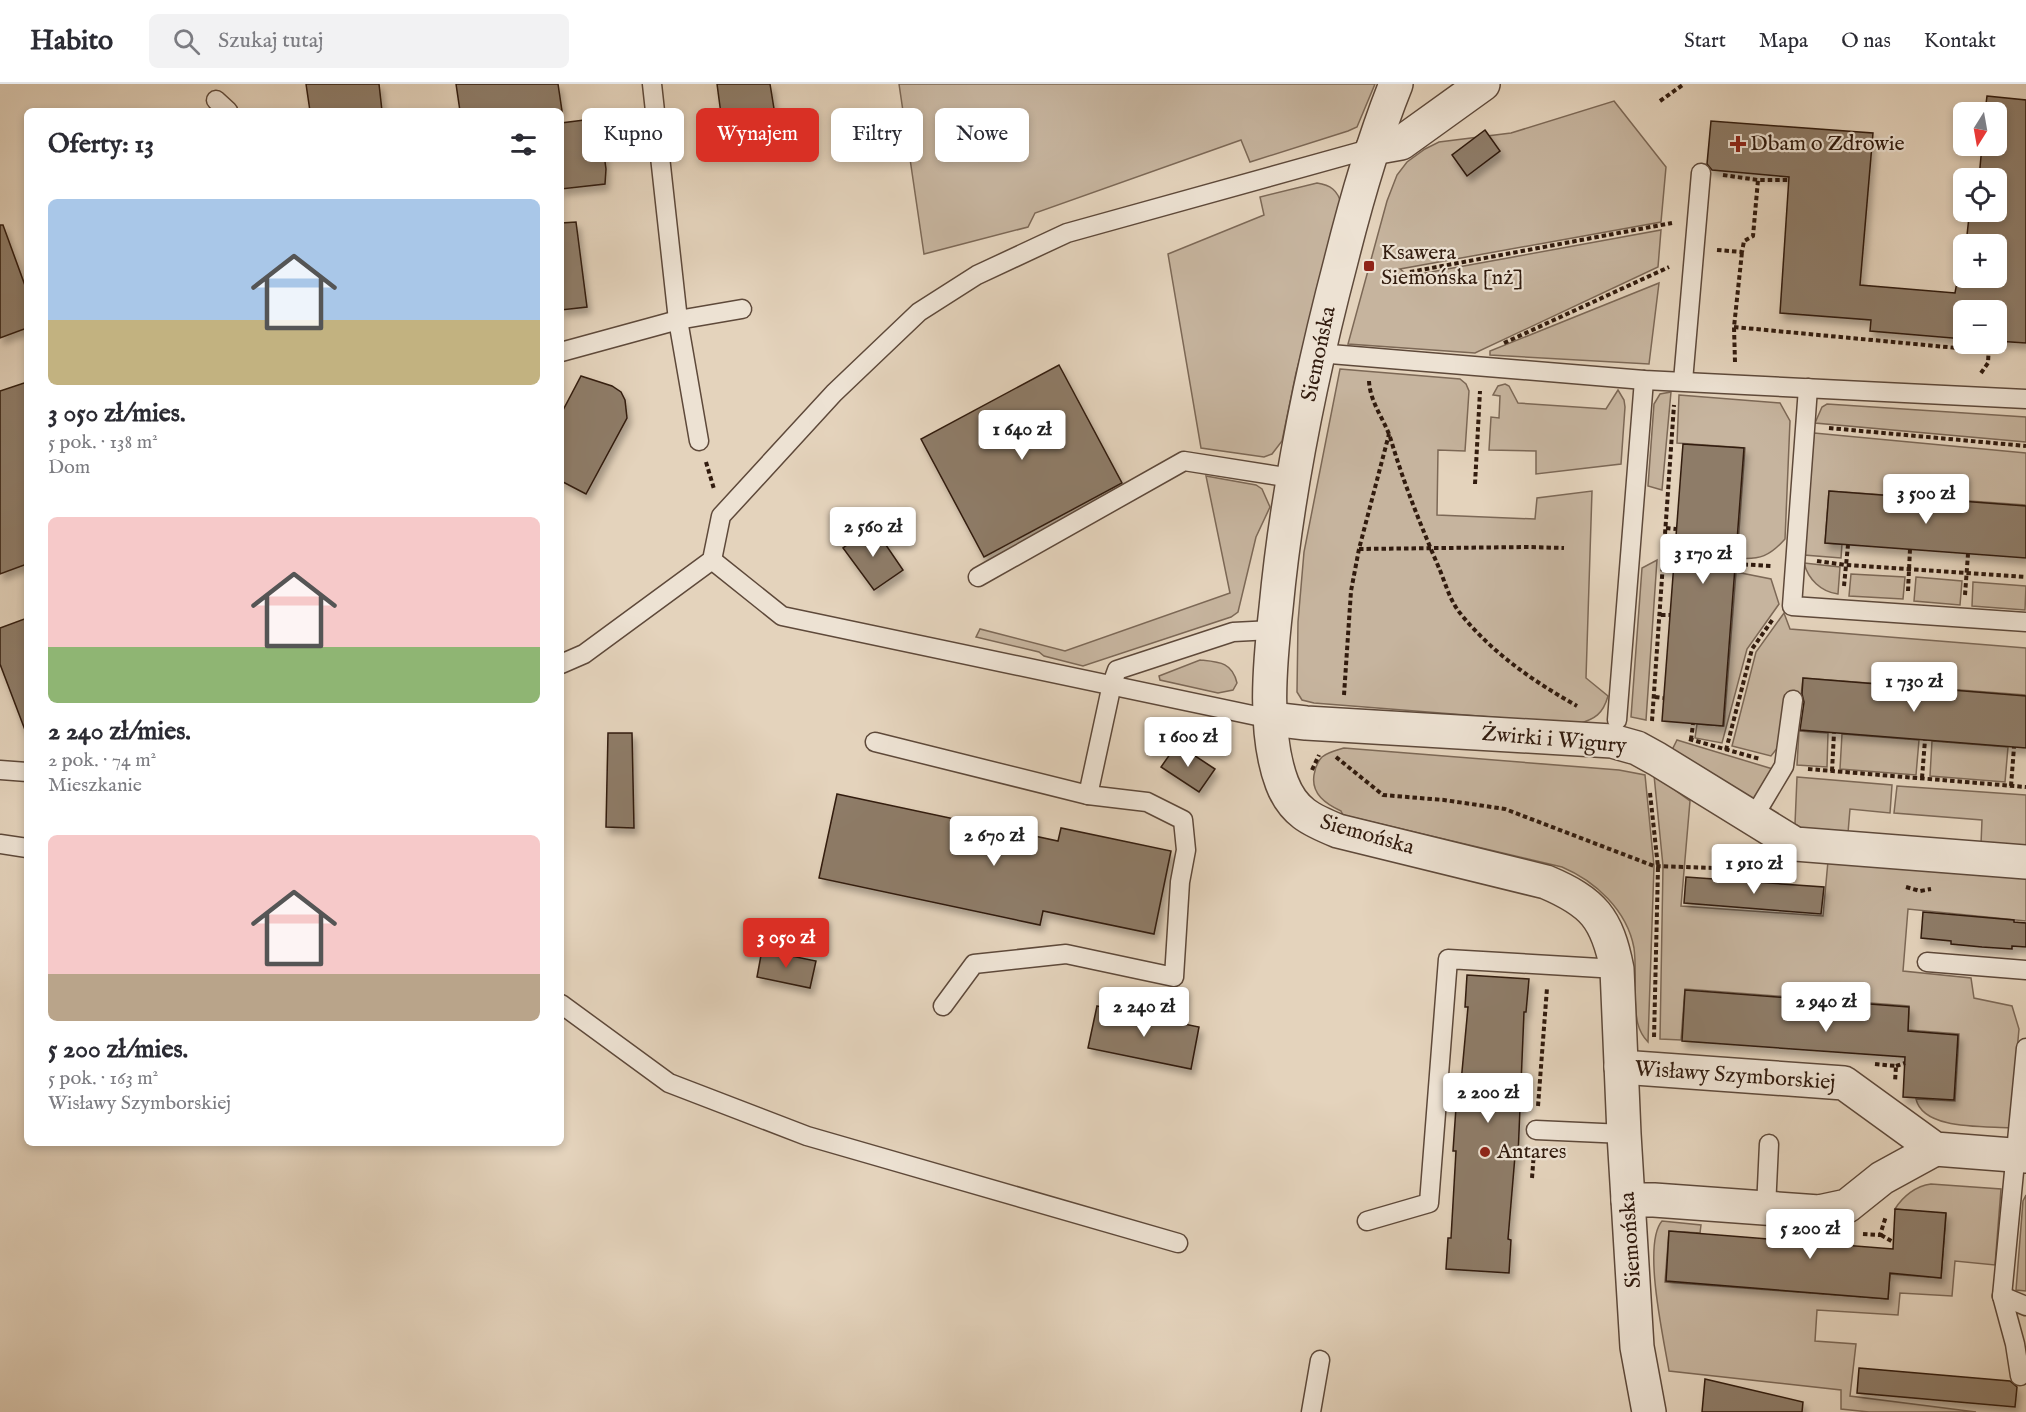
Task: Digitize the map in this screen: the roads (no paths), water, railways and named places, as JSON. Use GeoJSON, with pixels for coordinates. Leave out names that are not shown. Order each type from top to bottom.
{"type":"FeatureCollection","features":[{"type":"Feature","properties":{"kind":"street","name":"Siemońska"},"geometry":{"type":"LineString","coordinates":[[1396,84],[1373,148],[1345,244],[1318,353],[1292,478],[1282,540],[1270,671],[1271,719],[1276,760],[1280,776],[1297,809],[1316,822],[1338,831],[1546,882],[1570,892],[1589,906],[1604,925],[1612,944],[1617,969],[1637,1347],[1649,1412]]}},
{"type":"Feature","properties":{"kind":"street"},"geometry":{"type":"LineString","coordinates":[[1373,148],[1401,143],[1483,84]]}},
{"type":"Feature","properties":{"kind":"street","name":"Żwirki i Wigury"},"geometry":{"type":"LineString","coordinates":[[1271,719],[1327,737],[1612,741],[1637,748],[1795,844],[2026,862]]}},
{"type":"Feature","properties":{"kind":"street","name":"Wisławy Szymborskiej"},"geometry":{"type":"LineString","coordinates":[[1622,1067],[1844,1083],[1935,1149]]}},
{"type":"Feature","properties":{"kind":"street"},"geometry":{"type":"LineString","coordinates":[[1628,1200],[1819,1212],[1847,1206],[1882,1178],[1935,1149],[2022,1155]]}},
{"type":"Feature","properties":{"kind":"lane"},"geometry":{"type":"LineString","coordinates":[[652,84],[678,320],[699,441]]}},
{"type":"Feature","properties":{"kind":"lane"},"geometry":{"type":"LineString","coordinates":[[564,663],[584,654],[712,560],[721,516],[834,393],[918,312],[977,275],[1067,233],[1373,148]]}},
{"type":"Feature","properties":{"kind":"lane"},"geometry":{"type":"LineString","coordinates":[[1679,381],[1701,173]]}},
{"type":"Feature","properties":{"kind":"lane"},"geometry":{"type":"LineString","coordinates":[[564,351],[678,320],[742,309]]}},
{"type":"Feature","properties":{"kind":"lane"},"geometry":{"type":"LineString","coordinates":[[1318,353],[1644,380],[2026,399]]}},
{"type":"Feature","properties":{"kind":"lane"},"geometry":{"type":"LineString","coordinates":[[1617,720],[1644,380]]}},
{"type":"Feature","properties":{"kind":"lane"},"geometry":{"type":"LineString","coordinates":[[1808,388],[1792,606],[2026,622]]}},
{"type":"Feature","properties":{"kind":"lane"},"geometry":{"type":"LineString","coordinates":[[978,578],[1184,460],[1292,478]]}},
{"type":"Feature","properties":{"kind":"lane"},"geometry":{"type":"LineString","coordinates":[[712,560],[782,616],[1271,719]]}},
{"type":"Feature","properties":{"kind":"lane"},"geometry":{"type":"LineString","coordinates":[[1088,795],[1117,670],[1233,632],[1273,630]]}},
{"type":"Feature","properties":{"kind":"lane"},"geometry":{"type":"LineString","coordinates":[[1753,818],[1784,766],[1793,700]]}},
{"type":"Feature","properties":{"kind":"lane"},"geometry":{"type":"LineString","coordinates":[[875,742],[1088,795],[1147,802],[1183,820],[1186,850],[1180,882],[1173,977],[1066,954],[974,964],[944,1006]]}},
{"type":"Feature","properties":{"kind":"lane"},"geometry":{"type":"LineString","coordinates":[[0,770],[24,772]]}},
{"type":"Feature","properties":{"kind":"lane"},"geometry":{"type":"LineString","coordinates":[[0,844],[24,848]]}},
{"type":"Feature","properties":{"kind":"lane"},"geometry":{"type":"LineString","coordinates":[[1366,1221],[1429,1203],[1448,959],[1617,969]]}},
{"type":"Feature","properties":{"kind":"lane"},"geometry":{"type":"LineString","coordinates":[[1927,962],[2026,970]]}},
{"type":"Feature","properties":{"kind":"lane"},"geometry":{"type":"LineString","coordinates":[[564,1006],[669,1083],[807,1136],[1178,1243]]}},
{"type":"Feature","properties":{"kind":"lane"},"geometry":{"type":"LineString","coordinates":[[2020,1376],[2015,1344],[2002,1296],[2022,1155],[2026,1048]]}},
{"type":"Feature","properties":{"kind":"lane"},"geometry":{"type":"LineString","coordinates":[[1536,1130],[1624,1134]]}},
{"type":"Feature","properties":{"kind":"lane"},"geometry":{"type":"LineString","coordinates":[[1766,1208],[1769,1144]]}},
{"type":"Feature","properties":{"kind":"lane"},"geometry":{"type":"LineString","coordinates":[[2002,1296],[2026,1306]]}},
{"type":"Feature","properties":{"kind":"lane"},"geometry":{"type":"LineString","coordinates":[[1311,1412],[1320,1360]]}},
{"type":"Feature","properties":{"kind":"place","name":"Dbam o Zdrowie"},"geometry":{"type":"Point","coordinates":[1738,144]}},
{"type":"Feature","properties":{"kind":"place","name":"Ksawera Siemońska [nż]"},"geometry":{"type":"Point","coordinates":[1369,266]}},
{"type":"Feature","properties":{"kind":"place","name":"Antares"},"geometry":{"type":"Point","coordinates":[1485,1152]}}]}
